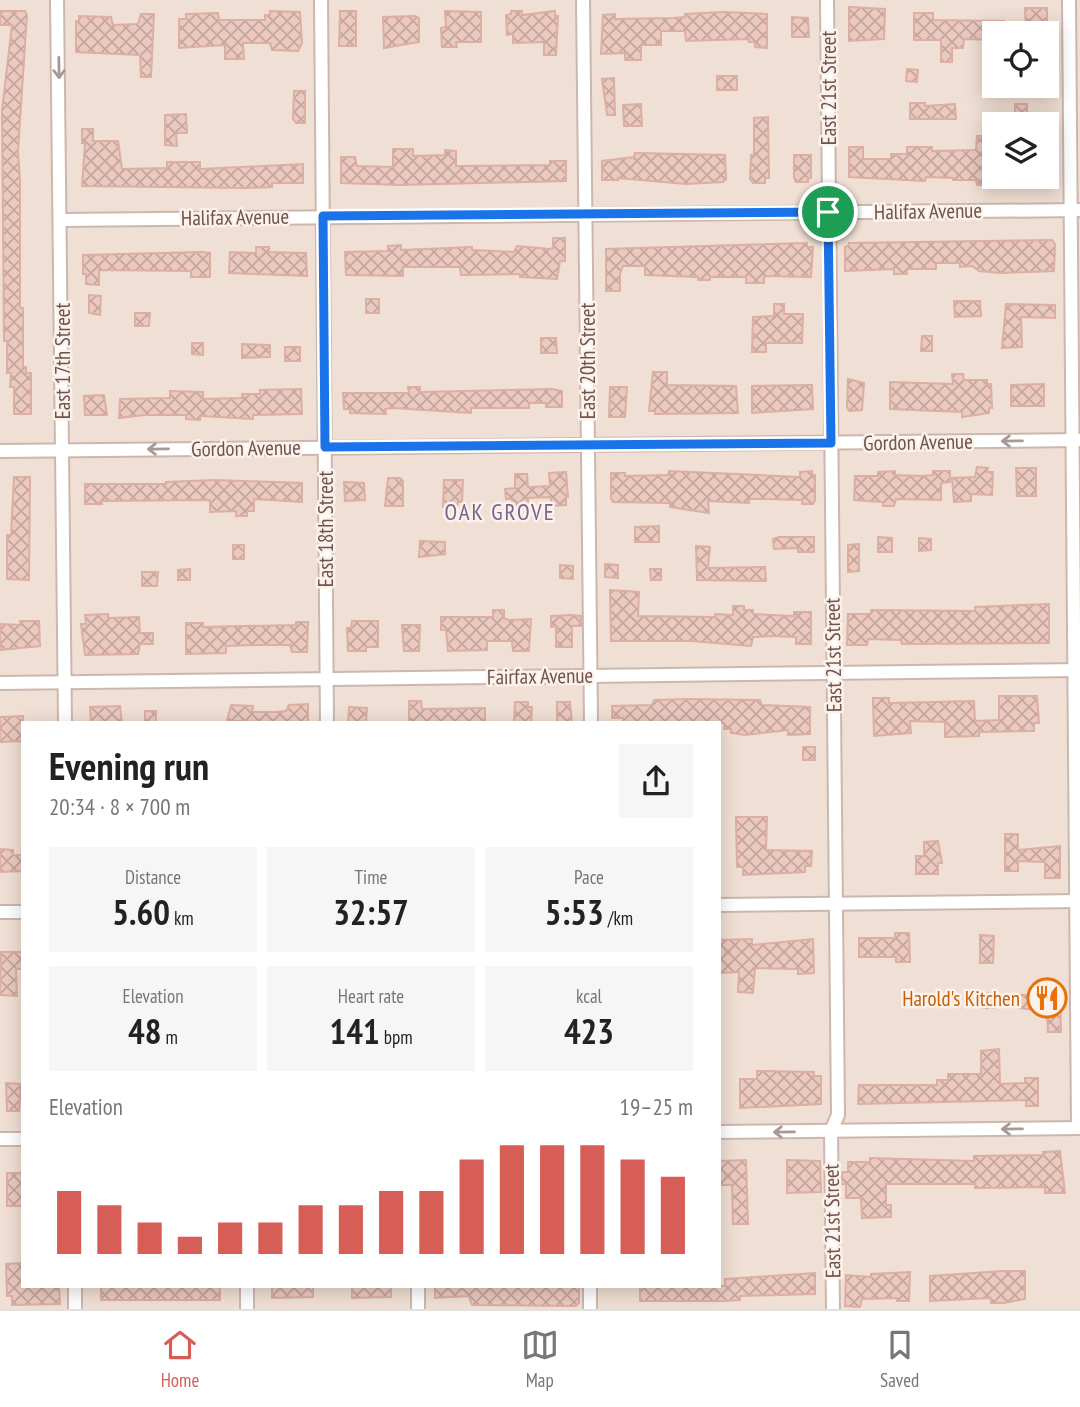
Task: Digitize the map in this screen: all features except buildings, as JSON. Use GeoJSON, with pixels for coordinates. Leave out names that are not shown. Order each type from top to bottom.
{"type":"FeatureCollection","features":[{"type":"Feature","properties":{"kind":"street","name":"East 17th Street"},"geometry":{"type":"LineString","coordinates":[[57,0],[65,721]]}},
{"type":"Feature","properties":{"kind":"street","name":"East 18th Street"},"geometry":{"type":"LineString","coordinates":[[321,0],[327,721]]}},
{"type":"Feature","properties":{"kind":"street","name":"East 20th Street"},"geometry":{"type":"LineString","coordinates":[[583,0],[591,721]]}},
{"type":"Feature","properties":{"kind":"street","name":"East 21st Street"},"geometry":{"type":"LineString","coordinates":[[827,0],[838,1115],[831,1131],[833,1309]]}},
{"type":"Feature","properties":{"kind":"street"},"geometry":{"type":"LineString","coordinates":[[721,1132],[1079,1128],[1075,210],[1069,0]]}},
{"type":"Feature","properties":{"kind":"street","name":"Halifax Avenue"},"geometry":{"type":"LineString","coordinates":[[61,220],[1075,210]]}},
{"type":"Feature","properties":{"kind":"street","name":"Gordon Avenue"},"geometry":{"type":"LineString","coordinates":[[0,451],[1077,440]]}},
{"type":"Feature","properties":{"kind":"street","name":"Fairfax Avenue"},"geometry":{"type":"LineString","coordinates":[[0,683],[1078,670]]}},
{"type":"Feature","properties":{"kind":"street"},"geometry":{"type":"LineString","coordinates":[[721,905],[1079,901]]}},
{"type":"Feature","properties":{"kind":"street"},"geometry":{"type":"LineString","coordinates":[[0,912],[21,912]]}},
{"type":"Feature","properties":{"kind":"street"},"geometry":{"type":"LineString","coordinates":[[0,1139],[21,1139]]}},
{"type":"Feature","properties":{"kind":"street"},"geometry":{"type":"LineString","coordinates":[[75,1288],[75,1309]]}},
{"type":"Feature","properties":{"kind":"street"},"geometry":{"type":"LineString","coordinates":[[247,1288],[247,1309]]}},
{"type":"Feature","properties":{"kind":"street"},"geometry":{"type":"LineString","coordinates":[[418,1288],[418,1309]]}},
{"type":"Feature","properties":{"kind":"street"},"geometry":{"type":"LineString","coordinates":[[590,1288],[590,1309]]}},
{"type":"Feature","properties":{"kind":"shaded area"},"geometry":{"type":"Polygon","coordinates":[[[0,0],[1080,0],[1080,1309],[0,1309],[0,0]]]}},
{"type":"Feature","properties":{"kind":"place","name":"Harold's Kitchen"},"geometry":{"type":"Point","coordinates":[1047,998]}},
{"type":"Feature","properties":{"kind":"district","name":"OAK GROVE"},"geometry":{"type":"Point","coordinates":[500,511]}},
{"type":"Feature","properties":{"kind":"route"},"geometry":{"type":"LineString","coordinates":[[828,212],[831,443],[325,447],[323,216],[828,212]]}}]}
